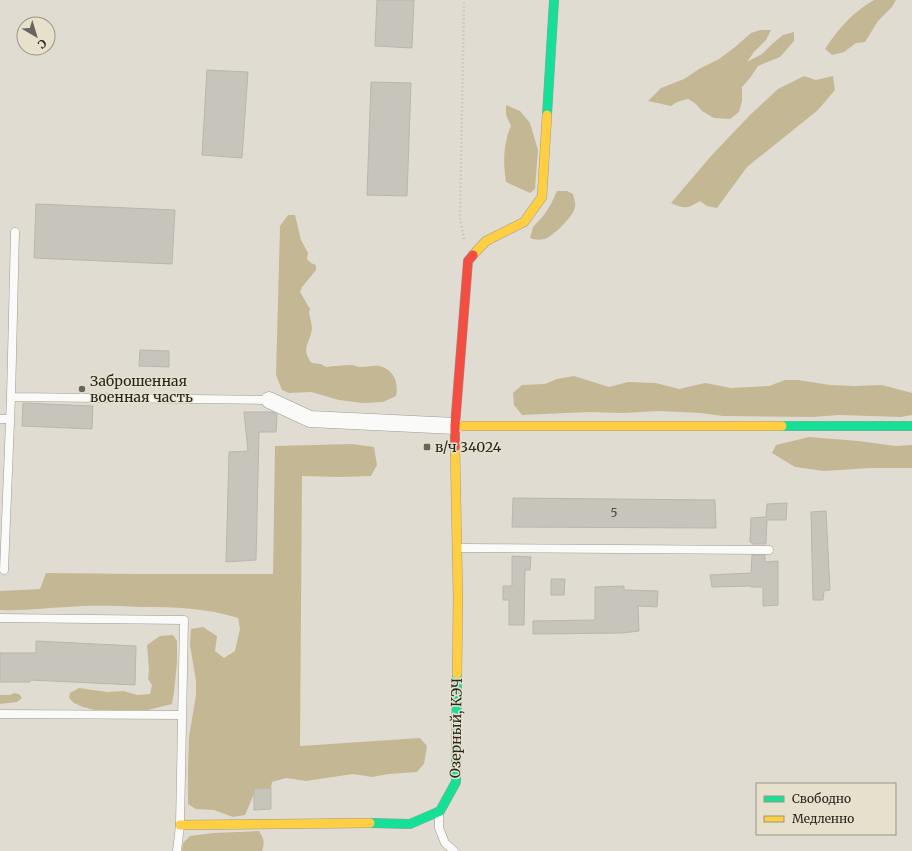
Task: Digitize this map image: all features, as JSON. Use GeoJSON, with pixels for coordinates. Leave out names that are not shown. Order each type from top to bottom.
{"type":"FeatureCollection","features":[{"type":"Feature","properties":{"kind":"street"},"geometry":{"type":"LineString","coordinates":[[468,262],[486,240],[524,222],[542,197],[554,0]]}},
{"type":"Feature","properties":{"kind":"street","name":"Озерный, КЭЧ"},"geometry":{"type":"LineString","coordinates":[[440,811],[456,782],[458,607],[455,426],[468,262]]}},
{"type":"Feature","properties":{"kind":"street"},"geometry":{"type":"LineString","coordinates":[[270,400],[310,419],[455,426],[912,426]]}},
{"type":"Feature","properties":{"kind":"street"},"geometry":{"type":"LineString","coordinates":[[180,824],[410,824],[440,811]]}},
{"type":"Feature","properties":{"kind":"lane"},"geometry":{"type":"LineString","coordinates":[[4,570],[11,397],[15,232]]}},
{"type":"Feature","properties":{"kind":"lane"},"geometry":{"type":"LineString","coordinates":[[11,397],[270,400]]}},
{"type":"Feature","properties":{"kind":"lane"},"geometry":{"type":"LineString","coordinates":[[0,419],[10,419]]}},
{"type":"Feature","properties":{"kind":"lane"},"geometry":{"type":"LineString","coordinates":[[457,548],[769,550]]}},
{"type":"Feature","properties":{"kind":"lane"},"geometry":{"type":"LineString","coordinates":[[0,618],[184,620],[180,824],[177,851]]}},
{"type":"Feature","properties":{"kind":"lane"},"geometry":{"type":"LineString","coordinates":[[0,714],[182,715]]}},
{"type":"Feature","properties":{"kind":"lane"},"geometry":{"type":"LineString","coordinates":[[440,811],[439,828],[445,843],[454,851]]}},
{"type":"Feature","properties":{"kind":"path"},"geometry":{"type":"LineString","coordinates":[[464,0],[460,218],[468,262]]}},
{"type":"Feature","properties":{"kind":"shaded area"},"geometry":{"type":"Polygon","coordinates":[[[874,0],[896,0],[892,7],[878,21],[865,42],[856,43],[844,52],[832,55],[825,49],[846,22],[874,0]]]}},
{"type":"Feature","properties":{"kind":"shaded area"},"geometry":{"type":"Polygon","coordinates":[[[760,30],[771,30],[766,40],[754,52],[747,62],[762,54],[783,35],[794,32],[794,41],[780,57],[758,66],[742,87],[742,101],[739,112],[730,119],[714,118],[702,111],[696,104],[688,99],[677,102],[671,106],[648,101],[661,88],[684,79],[699,69],[719,59],[751,33],[760,30]]]}},
{"type":"Feature","properties":{"kind":"shaded area"},"geometry":{"type":"Polygon","coordinates":[[[804,76],[816,80],[833,76],[835,90],[818,110],[747,167],[717,208],[707,206],[700,201],[692,206],[686,207],[671,203],[711,156],[750,115],[778,89],[804,76]]]}},
{"type":"Feature","properties":{"kind":"shaded area"},"geometry":{"type":"Polygon","coordinates":[[[506,105],[520,111],[530,123],[538,150],[535,189],[530,193],[506,182],[504,153],[506,140],[511,126],[506,115],[506,105]]]}},
{"type":"Feature","properties":{"kind":"shaded area"},"geometry":{"type":"Polygon","coordinates":[[[557,191],[567,191],[573,194],[575,204],[574,211],[563,225],[549,237],[539,240],[530,238],[533,227],[544,215],[557,191]]]}},
{"type":"Feature","properties":{"kind":"shaded area"},"geometry":{"type":"Polygon","coordinates":[[[288,215],[295,215],[301,240],[308,253],[307,259],[316,265],[316,270],[302,287],[300,292],[310,309],[309,313],[312,329],[306,350],[308,358],[312,363],[321,364],[326,367],[351,365],[361,367],[380,366],[385,368],[392,374],[396,382],[396,396],[383,402],[362,403],[339,400],[311,392],[289,393],[282,390],[276,375],[280,226],[288,215]]]}},
{"type":"Feature","properties":{"kind":"shaded area"},"geometry":{"type":"Polygon","coordinates":[[[574,376],[609,387],[628,382],[656,383],[679,389],[705,383],[731,388],[769,386],[785,380],[798,380],[830,385],[882,385],[912,393],[912,415],[901,417],[839,415],[813,417],[723,416],[701,413],[658,411],[522,415],[514,405],[513,393],[522,385],[545,384],[557,379],[574,376]]]}},
{"type":"Feature","properties":{"kind":"shaded area"},"geometry":{"type":"Polygon","coordinates":[[[809,437],[859,441],[895,446],[912,445],[912,468],[870,468],[824,471],[795,467],[772,453],[776,445],[809,437]]]}},
{"type":"Feature","properties":{"kind":"shaded area"},"geometry":{"type":"Polygon","coordinates":[[[352,444],[374,447],[377,465],[371,476],[302,476],[300,746],[420,738],[427,746],[424,764],[417,772],[372,777],[353,774],[306,781],[286,778],[272,782],[271,788],[254,789],[254,794],[245,815],[233,817],[214,810],[196,809],[188,804],[189,737],[196,695],[196,681],[190,645],[191,629],[203,627],[217,636],[215,651],[224,658],[235,651],[240,629],[238,618],[202,610],[166,607],[76,606],[26,610],[0,610],[0,591],[40,589],[46,573],[273,574],[275,446],[352,444]]]}},
{"type":"Feature","properties":{"kind":"shaded area"},"geometry":{"type":"Polygon","coordinates":[[[173,635],[177,641],[177,663],[172,704],[148,710],[98,711],[74,703],[69,698],[70,693],[79,688],[107,692],[124,691],[137,695],[150,694],[152,685],[148,679],[149,670],[147,645],[160,636],[173,635]]]}},
{"type":"Feature","properties":{"kind":"shaded area"},"geometry":{"type":"Polygon","coordinates":[[[14,693],[19,694],[22,698],[17,702],[0,704],[0,695],[10,695],[14,693]]]}},
{"type":"Feature","properties":{"kind":"shaded area"},"geometry":{"type":"Polygon","coordinates":[[[259,831],[264,841],[262,851],[182,851],[183,843],[190,836],[213,833],[259,831]]]}},
{"type":"Feature","properties":{"kind":"building"},"geometry":{"type":"Polygon","coordinates":[[[377,0],[414,0],[412,48],[375,46],[377,0]]]}},
{"type":"Feature","properties":{"kind":"building"},"geometry":{"type":"Polygon","coordinates":[[[207,70],[248,72],[242,158],[202,155],[207,70]]]}},
{"type":"Feature","properties":{"kind":"building"},"geometry":{"type":"Polygon","coordinates":[[[371,82],[411,83],[407,196],[367,195],[371,82]]]}},
{"type":"Feature","properties":{"kind":"building"},"geometry":{"type":"Polygon","coordinates":[[[36,204],[175,210],[172,264],[34,258],[36,204]]]}},
{"type":"Feature","properties":{"kind":"building"},"geometry":{"type":"Polygon","coordinates":[[[140,350],[169,351],[169,367],[139,366],[140,350]]]}},
{"type":"Feature","properties":{"kind":"building"},"geometry":{"type":"Polygon","coordinates":[[[23,403],[93,406],[92,429],[22,426],[23,403]]]}},
{"type":"Feature","properties":{"kind":"building"},"geometry":{"type":"Polygon","coordinates":[[[244,412],[273,412],[277,414],[276,432],[259,432],[256,560],[226,562],[229,452],[248,451],[244,412]]]}},
{"type":"Feature","properties":{"kind":"building"},"geometry":{"type":"Polygon","coordinates":[[[513,498],[715,500],[716,528],[512,527],[513,498]]]}},
{"type":"Feature","properties":{"kind":"building"},"geometry":{"type":"Polygon","coordinates":[[[787,503],[786,520],[767,520],[766,544],[752,544],[752,542],[750,542],[751,518],[766,517],[767,504],[787,503]]]}},
{"type":"Feature","properties":{"kind":"building"},"geometry":{"type":"Polygon","coordinates":[[[826,511],[830,590],[824,591],[823,600],[813,600],[811,512],[826,511]]]}},
{"type":"Feature","properties":{"kind":"building"},"geometry":{"type":"Polygon","coordinates":[[[752,555],[765,555],[765,562],[778,561],[778,605],[763,606],[763,587],[712,587],[710,575],[751,573],[752,555]]]}},
{"type":"Feature","properties":{"kind":"building"},"geometry":{"type":"Polygon","coordinates":[[[512,556],[531,557],[530,570],[525,570],[524,625],[509,625],[509,600],[503,600],[503,586],[512,586],[512,556]]]}},
{"type":"Feature","properties":{"kind":"building"},"geometry":{"type":"Polygon","coordinates":[[[551,579],[565,579],[564,595],[551,595],[551,579]]]}},
{"type":"Feature","properties":{"kind":"building"},"geometry":{"type":"Polygon","coordinates":[[[624,586],[624,590],[658,591],[657,607],[638,606],[639,631],[622,633],[533,634],[533,621],[595,620],[595,587],[624,586]]]}},
{"type":"Feature","properties":{"kind":"building"},"geometry":{"type":"Polygon","coordinates":[[[36,641],[136,646],[135,685],[30,680],[30,682],[0,682],[0,653],[36,653],[36,641]]]}},
{"type":"Feature","properties":{"kind":"building"},"geometry":{"type":"Polygon","coordinates":[[[271,788],[271,809],[254,810],[254,789],[271,788]]]}},
{"type":"Feature","properties":{"kind":"traffic: fast"},"geometry":{"type":"LineString","coordinates":[[547,115],[554,0]]}},
{"type":"Feature","properties":{"kind":"traffic: fast"},"geometry":{"type":"LineString","coordinates":[[782,426],[912,426]]}},
{"type":"Feature","properties":{"kind":"traffic: fast"},"geometry":{"type":"LineString","coordinates":[[370,823],[410,824],[440,811],[456,782],[457,674]]}},
{"type":"Feature","properties":{"kind":"traffic: slow"},"geometry":{"type":"LineString","coordinates":[[473,255],[486,241],[524,222],[542,197],[547,115]]}},
{"type":"Feature","properties":{"kind":"traffic: slow"},"geometry":{"type":"LineString","coordinates":[[455,426],[782,426]]}},
{"type":"Feature","properties":{"kind":"traffic: slow"},"geometry":{"type":"LineString","coordinates":[[455,447],[458,599],[457,674]]}},
{"type":"Feature","properties":{"kind":"traffic: slow"},"geometry":{"type":"LineString","coordinates":[[180,825],[370,823]]}},
{"type":"Feature","properties":{"kind":"traffic: jam"},"geometry":{"type":"LineString","coordinates":[[455,447],[455,426],[468,261],[473,255]]}},
{"type":"Feature","properties":{"kind":"place","name":"Заброшенная военная часть"},"geometry":{"type":"Point","coordinates":[82,389]}},
{"type":"Feature","properties":{"kind":"place","name":"в/ч 34024"},"geometry":{"type":"Point","coordinates":[427,447]}}]}
